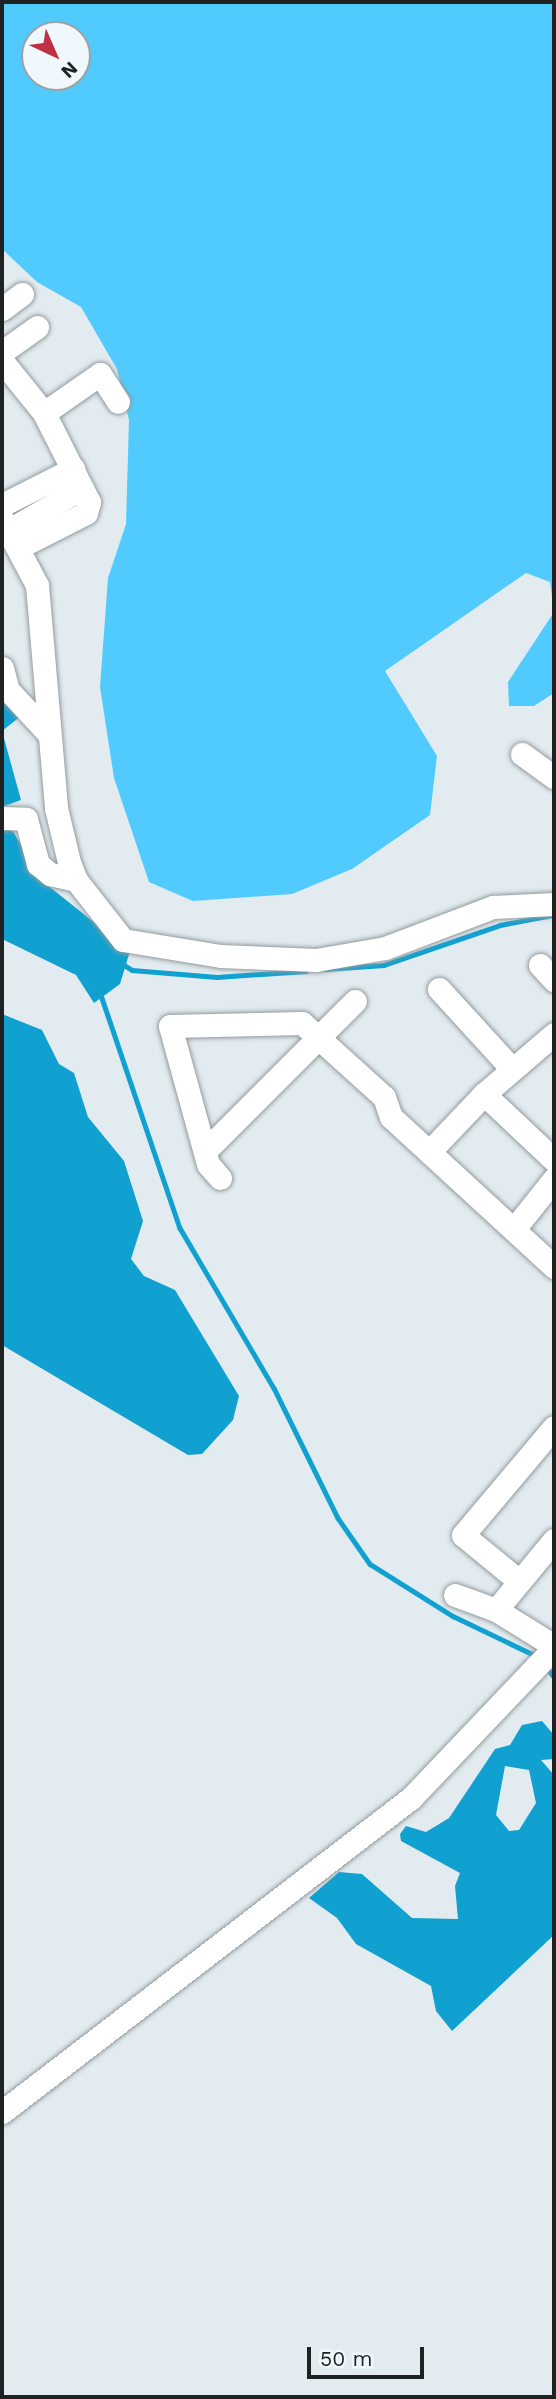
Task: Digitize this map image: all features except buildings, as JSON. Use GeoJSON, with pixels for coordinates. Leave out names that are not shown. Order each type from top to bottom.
{"type":"FeatureCollection","features":[{"type":"Feature","properties":{"kind":"street"},"geometry":{"type":"LineString","coordinates":[[2,309],[23,294]]}},
{"type":"Feature","properties":{"kind":"street"},"geometry":{"type":"LineString","coordinates":[[2,352],[37,327]]}},
{"type":"Feature","properties":{"kind":"street"},"geometry":{"type":"LineString","coordinates":[[2,360],[44,413],[77,479],[86,513],[10,532],[37,585],[56,808],[76,880],[123,940],[221,956],[316,960],[385,948],[492,907],[554,904]]}},
{"type":"Feature","properties":{"kind":"street"},"geometry":{"type":"LineString","coordinates":[[44,413],[100,374],[118,402]]}},
{"type":"Feature","properties":{"kind":"street"},"geometry":{"type":"LineString","coordinates":[[2,505],[77,479]]}},
{"type":"Feature","properties":{"kind":"street"},"geometry":{"type":"LineString","coordinates":[[2,668],[8,690],[49,734]]}},
{"type":"Feature","properties":{"kind":"street"},"geometry":{"type":"LineString","coordinates":[[522,754],[554,777]]}},
{"type":"Feature","properties":{"kind":"street"},"geometry":{"type":"LineString","coordinates":[[6,816],[26,819],[38,864],[50,874],[76,880]]}},
{"type":"Feature","properties":{"kind":"street"},"geometry":{"type":"LineString","coordinates":[[439,989],[512,1069]]}},
{"type":"Feature","properties":{"kind":"street"},"geometry":{"type":"LineString","coordinates":[[205,1152],[355,1001]]}},
{"type":"Feature","properties":{"kind":"street"},"geometry":{"type":"LineString","coordinates":[[220,1178],[205,1152],[170,1026],[302,1023],[384,1097],[391,1116],[554,1267]]}},
{"type":"Feature","properties":{"kind":"street"},"geometry":{"type":"LineString","coordinates":[[429,1152],[484,1094],[554,1034]]}},
{"type":"Feature","properties":{"kind":"street"},"geometry":{"type":"LineString","coordinates":[[484,1094],[554,1160]]}},
{"type":"Feature","properties":{"kind":"street"},"geometry":{"type":"LineString","coordinates":[[514,1229],[554,1179]]}},
{"type":"Feature","properties":{"kind":"street"},"geometry":{"type":"LineString","coordinates":[[519,1581],[463,1535],[554,1427]]}},
{"type":"Feature","properties":{"kind":"street"},"geometry":{"type":"LineString","coordinates":[[496,1610],[554,1540]]}},
{"type":"Feature","properties":{"kind":"street"},"geometry":{"type":"LineString","coordinates":[[2,2112],[411,1798],[547,1654],[496,1610],[456,1595]]}},
{"type":"Feature","properties":{"kind":"shaded area"},"geometry":{"type":"Polygon","coordinates":[[[2,2],[554,2],[554,612],[550,582],[526,573],[385,671],[437,756],[430,815],[352,869],[292,894],[193,901],[149,882],[114,778],[100,687],[108,578],[126,524],[129,420],[117,369],[81,307],[37,282],[2,249],[2,2]]]}},
{"type":"Feature","properties":{"kind":"shaded area"},"geometry":{"type":"Polygon","coordinates":[[[554,612],[554,693],[534,706],[509,706],[508,682],[554,612]]]}},
{"type":"Feature","properties":{"kind":"shaded area"},"geometry":{"type":"Polygon","coordinates":[[[2,697],[21,716],[2,731],[2,697]]]}},
{"type":"Feature","properties":{"kind":"shaded area"},"geometry":{"type":"Polygon","coordinates":[[[2,731],[21,800],[2,807],[2,731]]]}},
{"type":"Feature","properties":{"kind":"shaded area"},"geometry":{"type":"Polygon","coordinates":[[[2,827],[13,831],[41,880],[130,951],[120,984],[94,1003],[76,975],[2,939],[2,827]]]}},
{"type":"Feature","properties":{"kind":"shaded area"},"geometry":{"type":"Polygon","coordinates":[[[2,1014],[42,1030],[59,1064],[74,1073],[88,1117],[124,1161],[143,1221],[131,1259],[144,1276],[175,1290],[239,1396],[233,1420],[202,1454],[188,1455],[2,1345],[2,1014]]]}},
{"type":"Feature","properties":{"kind":"shaded area"},"geometry":{"type":"Polygon","coordinates":[[[542,1721],[554,1735],[554,1759],[541,1760],[554,1775],[554,1935],[452,2031],[436,2011],[431,1986],[356,1944],[337,1918],[309,1898],[339,1872],[362,1874],[412,1918],[458,1919],[455,1886],[460,1873],[401,1841],[400,1834],[406,1826],[426,1832],[449,1818],[495,1749],[510,1745],[522,1725],[542,1721]],[[505,1766],[496,1815],[509,1831],[519,1830],[536,1803],[529,1770],[505,1766]]]}},
{"type":"Feature","properties":{"kind":"waterway"},"geometry":{"type":"LineString","coordinates":[[325,969],[384,965],[500,925],[553,915]]}},
{"type":"Feature","properties":{"kind":"waterway"},"geometry":{"type":"LineString","coordinates":[[121,963],[132,970],[217,977],[306,971]]}},
{"type":"Feature","properties":{"kind":"waterway"},"geometry":{"type":"LineString","coordinates":[[101,995],[180,1228],[274,1388],[338,1518],[370,1564],[453,1616],[536,1656]]}},
{"type":"Feature","properties":{"kind":"waterway"},"geometry":{"type":"LineString","coordinates":[[545,1665],[554,1677]]}}]}
